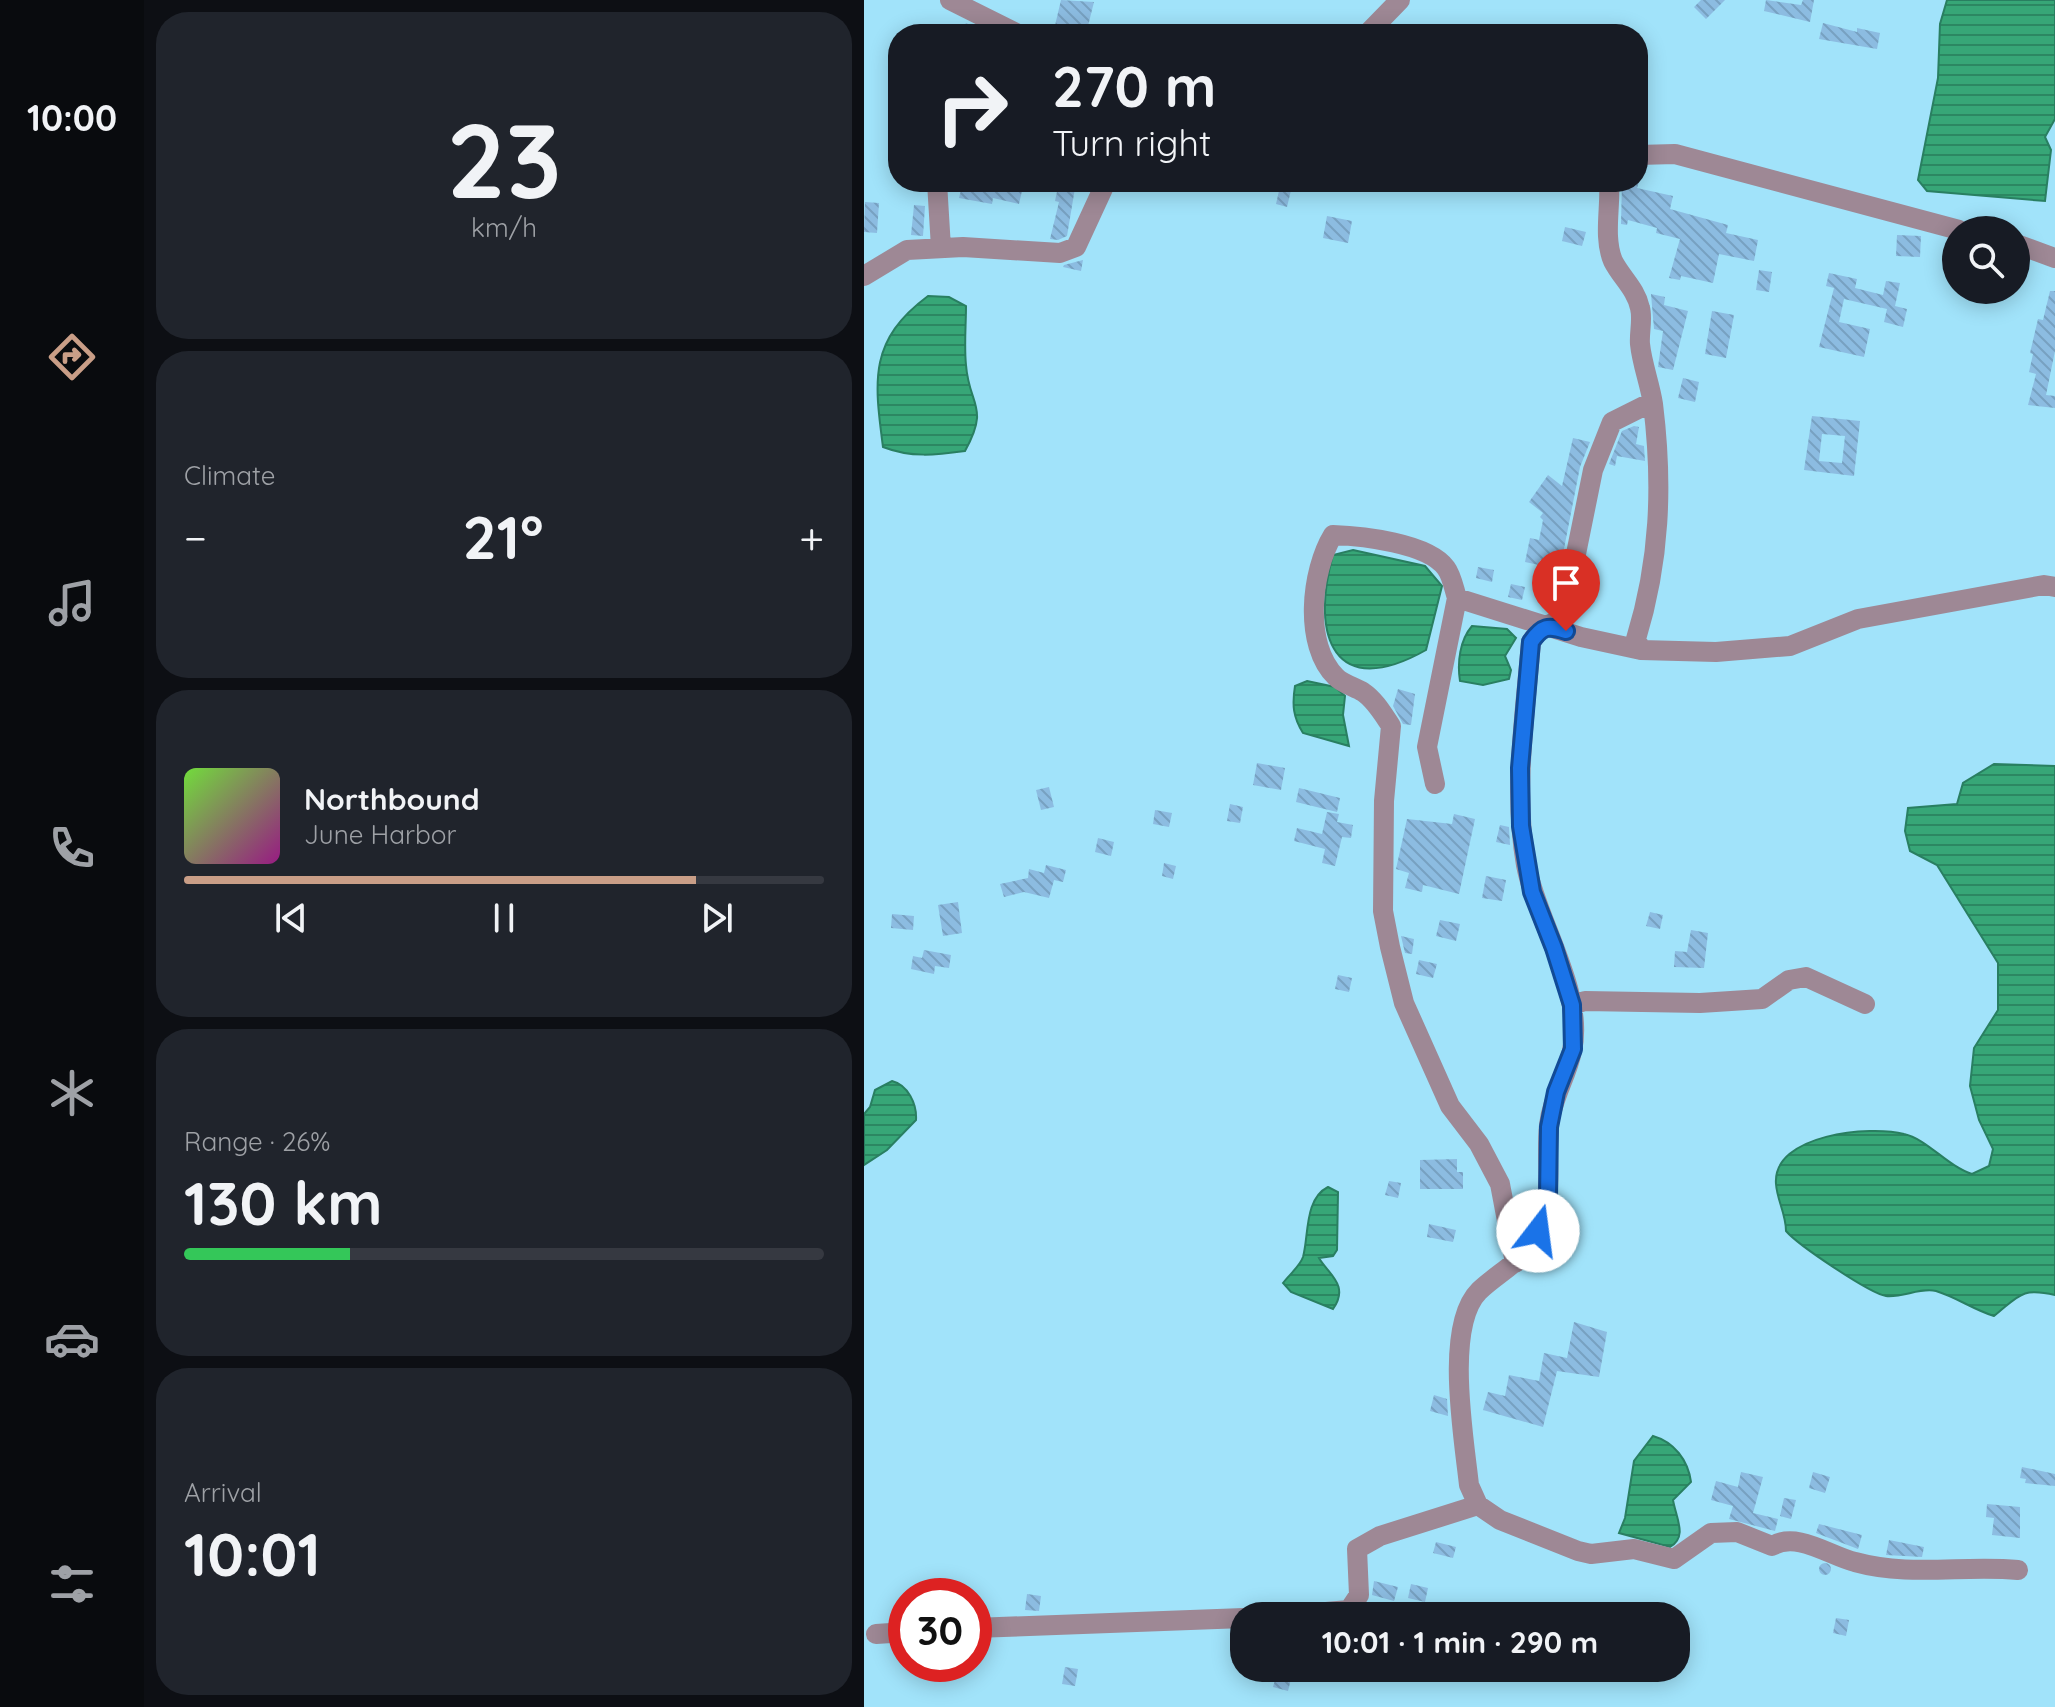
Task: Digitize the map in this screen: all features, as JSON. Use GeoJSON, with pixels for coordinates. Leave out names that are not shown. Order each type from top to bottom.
{"type":"FeatureCollection","features":[{"type":"Feature","properties":{"kind":"street"},"geometry":{"type":"LineString","coordinates":[[950,0],[983,24]]}},
{"type":"Feature","properties":{"kind":"street"},"geometry":{"type":"LineString","coordinates":[[1377,24],[1400,0]]}},
{"type":"Feature","properties":{"kind":"street"},"geometry":{"type":"LineString","coordinates":[[1648,155],[1675,154],[1942,225]]}},
{"type":"Feature","properties":{"kind":"street"},"geometry":{"type":"LineString","coordinates":[[938,192],[941,248]]}},
{"type":"Feature","properties":{"kind":"street"},"geometry":{"type":"LineString","coordinates":[[864,276],[907,250],[941,248],[1049,253],[1068,250],[1076,247],[1101,192]]}},
{"type":"Feature","properties":{"kind":"street"},"geometry":{"type":"LineString","coordinates":[[1609,192],[1608,238],[1614,262],[1627,278],[1640,308],[1640,345],[1652,402],[1660,504],[1650,593],[1636,639],[1641,650]]}},
{"type":"Feature","properties":{"kind":"street"},"geometry":{"type":"LineString","coordinates":[[2030,249],[2055,258]]}},
{"type":"Feature","properties":{"kind":"street"},"geometry":{"type":"LineString","coordinates":[[1652,402],[1612,422],[1593,470],[1563,618],[1540,629],[1531,642],[1520,768],[1521,826],[1532,892],[1572,1005],[1573,1049],[1556,1092],[1549,1127],[1548,1198],[1534,1240],[1515,1263],[1464,1311],[1460,1338],[1463,1430],[1469,1485],[1478,1505],[1500,1520],[1591,1554],[1634,1549],[1674,1559],[1711,1533],[1737,1532],[1757,1543],[1772,1546],[1782,1540],[1801,1543],[1856,1563],[1931,1572],[1963,1567],[2018,1570]]}},
{"type":"Feature","properties":{"kind":"street"},"geometry":{"type":"LineString","coordinates":[[1435,784],[1427,747],[1457,598],[1447,568],[1435,558],[1412,547],[1333,535],[1323,551],[1317,575],[1319,654],[1337,679],[1365,694],[1391,726],[1384,801],[1383,911],[1390,947],[1404,1003],[1450,1106],[1479,1144],[1500,1184],[1515,1263]]}},
{"type":"Feature","properties":{"kind":"street"},"geometry":{"type":"LineString","coordinates":[[1457,598],[1581,637],[1641,650],[1716,652],[1790,646],[1858,619],[2044,585],[2055,587]]}},
{"type":"Feature","properties":{"kind":"street"},"geometry":{"type":"LineString","coordinates":[[1572,1005],[1585,1001],[1700,1003],[1762,999],[1789,980],[1806,977],[1865,1004]]}},
{"type":"Feature","properties":{"kind":"street"},"geometry":{"type":"LineString","coordinates":[[1354,1602],[1359,1595],[1357,1549],[1380,1536],[1478,1505]]}},
{"type":"Feature","properties":{"kind":"street"},"geometry":{"type":"LineString","coordinates":[[992,1627],[1230,1619]]}},
{"type":"Feature","properties":{"kind":"street"},"geometry":{"type":"LineString","coordinates":[[876,1634],[888,1633]]}},
{"type":"Feature","properties":{"kind":"shaded area"},"geometry":{"type":"Polygon","coordinates":[[[1947,0],[2055,0],[2055,119],[2045,137],[2051,150],[2045,201],[1927,191],[1918,180],[1938,78],[1940,24],[1947,0]]]}},
{"type":"Feature","properties":{"kind":"shaded area"},"geometry":{"type":"Polygon","coordinates":[[[928,296],[949,297],[966,306],[966,365],[977,415],[965,451],[914,454],[883,447],[878,381],[885,345],[909,312],[928,296]]]}},
{"type":"Feature","properties":{"kind":"shaded area"},"geometry":{"type":"Polygon","coordinates":[[[1353,550],[1425,566],[1442,586],[1426,650],[1395,664],[1369,668],[1350,664],[1336,652],[1328,634],[1325,611],[1327,584],[1333,555],[1353,550]]]}},
{"type":"Feature","properties":{"kind":"shaded area"},"geometry":{"type":"Polygon","coordinates":[[[1472,626],[1507,629],[1516,638],[1505,656],[1511,670],[1509,679],[1483,685],[1460,681],[1460,652],[1472,626]]]}},
{"type":"Feature","properties":{"kind":"shaded area"},"geometry":{"type":"Polygon","coordinates":[[[1307,681],[1335,687],[1345,696],[1343,715],[1349,746],[1303,733],[1294,711],[1295,686],[1307,681]]]}},
{"type":"Feature","properties":{"kind":"shaded area"},"geometry":{"type":"Polygon","coordinates":[[[1994,764],[2055,766],[2055,1295],[2035,1292],[2021,1295],[1994,1316],[1936,1291],[1886,1296],[1850,1278],[1786,1231],[1776,1184],[1779,1167],[1790,1154],[1806,1144],[1826,1137],[1870,1131],[1912,1137],[1972,1174],[1989,1166],[1993,1149],[1979,1120],[1970,1086],[1974,1048],[1998,1010],[1998,963],[1937,865],[1910,851],[1905,831],[1908,808],[1957,804],[1963,783],[1994,764]]]}},
{"type":"Feature","properties":{"kind":"shaded area"},"geometry":{"type":"Polygon","coordinates":[[[892,1081],[903,1087],[910,1096],[916,1120],[887,1150],[864,1165],[864,1114],[870,1107],[875,1090],[892,1081]]]}},
{"type":"Feature","properties":{"kind":"shaded area"},"geometry":{"type":"Polygon","coordinates":[[[1328,1187],[1338,1192],[1337,1250],[1333,1256],[1319,1258],[1338,1287],[1338,1301],[1333,1309],[1291,1292],[1283,1283],[1302,1260],[1311,1209],[1320,1193],[1328,1187]]]}},
{"type":"Feature","properties":{"kind":"shaded area"},"geometry":{"type":"Polygon","coordinates":[[[1653,1436],[1679,1453],[1687,1466],[1691,1482],[1673,1500],[1680,1532],[1670,1547],[1619,1533],[1625,1518],[1634,1461],[1653,1436]]]}},
{"type":"Feature","properties":{"kind":"building"},"geometry":{"type":"Polygon","coordinates":[[[1061,0],[1094,2],[1088,24],[1055,24],[1061,0]]]}},
{"type":"Feature","properties":{"kind":"building"},"geometry":{"type":"Polygon","coordinates":[[[1701,0],[1725,0],[1706,19],[1694,7],[1701,0]]]}},
{"type":"Feature","properties":{"kind":"building"},"geometry":{"type":"Polygon","coordinates":[[[1766,0],[1801,5],[1803,0],[1814,0],[1810,22],[1764,11],[1766,0]]]}},
{"type":"Feature","properties":{"kind":"building"},"geometry":{"type":"Polygon","coordinates":[[[1823,23],[1857,32],[1857,28],[1880,33],[1877,49],[1819,39],[1823,23]]]}},
{"type":"Feature","properties":{"kind":"building"},"geometry":{"type":"Polygon","coordinates":[[[1648,190],[1673,196],[1670,209],[1728,225],[1726,233],[1758,240],[1754,261],[1719,254],[1713,283],[1681,276],[1680,280],[1669,278],[1680,239],[1656,233],[1657,228],[1628,220],[1627,225],[1621,224],[1622,192],[1648,190]]]}},
{"type":"Feature","properties":{"kind":"building"},"geometry":{"type":"Polygon","coordinates":[[[960,192],[1022,192],[1019,204],[993,198],[992,204],[959,198],[960,192]]]}},
{"type":"Feature","properties":{"kind":"building"},"geometry":{"type":"Polygon","coordinates":[[[1057,192],[1074,192],[1067,236],[1058,240],[1050,239],[1059,202],[1055,201],[1057,192]]]}},
{"type":"Feature","properties":{"kind":"building"},"geometry":{"type":"Polygon","coordinates":[[[1279,192],[1291,192],[1287,207],[1276,204],[1279,192]]]}},
{"type":"Feature","properties":{"kind":"building"},"geometry":{"type":"Polygon","coordinates":[[[865,202],[879,203],[877,233],[864,232],[865,202]]]}},
{"type":"Feature","properties":{"kind":"building"},"geometry":{"type":"Polygon","coordinates":[[[914,205],[925,206],[923,236],[911,235],[914,205]]]}},
{"type":"Feature","properties":{"kind":"building"},"geometry":{"type":"Polygon","coordinates":[[[1327,216],[1352,221],[1348,243],[1323,238],[1327,216]]]}},
{"type":"Feature","properties":{"kind":"building"},"geometry":{"type":"Polygon","coordinates":[[[1565,227],[1586,232],[1582,246],[1562,241],[1565,227]]]}},
{"type":"Feature","properties":{"kind":"building"},"geometry":{"type":"Polygon","coordinates":[[[1897,235],[1921,236],[1920,257],[1896,256],[1897,235]]]}},
{"type":"Feature","properties":{"kind":"building"},"geometry":{"type":"Polygon","coordinates":[[[1083,260],[1081,271],[1063,267],[1064,265],[1083,260]]]}},
{"type":"Feature","properties":{"kind":"building"},"geometry":{"type":"Polygon","coordinates":[[[1759,270],[1772,272],[1769,292],[1756,290],[1759,270]]]}},
{"type":"Feature","properties":{"kind":"building"},"geometry":{"type":"Polygon","coordinates":[[[1829,273],[1857,279],[1855,288],[1883,295],[1886,281],[1900,283],[1895,306],[1907,309],[1903,327],[1884,322],[1887,309],[1844,299],[1839,322],[1870,329],[1864,357],[1819,347],[1834,288],[1826,286],[1829,273]]]}},
{"type":"Feature","properties":{"kind":"building"},"geometry":{"type":"Polygon","coordinates":[[[2050,291],[2055,291],[2055,351],[2046,395],[2055,396],[2055,408],[2028,405],[2036,374],[2029,372],[2033,354],[2030,353],[2038,319],[2043,320],[2050,291]]]}},
{"type":"Feature","properties":{"kind":"building"},"geometry":{"type":"Polygon","coordinates":[[[1651,294],[1665,297],[1664,305],[1688,311],[1673,370],[1658,367],[1663,331],[1654,329],[1651,294]]]}},
{"type":"Feature","properties":{"kind":"building"},"geometry":{"type":"Polygon","coordinates":[[[1712,311],[1734,315],[1726,358],[1705,354],[1712,311]]]}},
{"type":"Feature","properties":{"kind":"building"},"geometry":{"type":"Polygon","coordinates":[[[1683,378],[1699,382],[1695,402],[1678,398],[1683,378]]]}},
{"type":"Feature","properties":{"kind":"building"},"geometry":{"type":"Polygon","coordinates":[[[1812,416],[1860,421],[1854,476],[1804,470],[1812,416]],[[1822,434],[1819,461],[1842,463],[1845,436],[1822,434]]]}},
{"type":"Feature","properties":{"kind":"building"},"geometry":{"type":"Polygon","coordinates":[[[1639,427],[1636,444],[1644,446],[1645,461],[1617,456],[1615,466],[1609,464],[1622,431],[1639,427]]]}},
{"type":"Feature","properties":{"kind":"building"},"geometry":{"type":"Polygon","coordinates":[[[1573,438],[1590,442],[1580,467],[1561,564],[1540,560],[1539,565],[1525,562],[1530,538],[1539,540],[1543,520],[1540,517],[1543,513],[1529,502],[1548,475],[1562,486],[1573,438]]]}},
{"type":"Feature","properties":{"kind":"building"},"geometry":{"type":"Polygon","coordinates":[[[1478,567],[1494,570],[1492,582],[1476,578],[1478,567]]]}},
{"type":"Feature","properties":{"kind":"building"},"geometry":{"type":"Polygon","coordinates":[[[1584,579],[1591,581],[1588,598],[1581,597],[1584,579]]]}},
{"type":"Feature","properties":{"kind":"building"},"geometry":{"type":"Polygon","coordinates":[[[1511,584],[1525,587],[1522,600],[1508,597],[1511,584]]]}},
{"type":"Feature","properties":{"kind":"building"},"geometry":{"type":"Polygon","coordinates":[[[1398,689],[1415,694],[1411,725],[1403,724],[1393,706],[1398,689]]]}},
{"type":"Feature","properties":{"kind":"building"},"geometry":{"type":"Polygon","coordinates":[[[1257,763],[1285,768],[1281,790],[1253,785],[1257,763]]]}},
{"type":"Feature","properties":{"kind":"building"},"geometry":{"type":"Polygon","coordinates":[[[1049,787],[1054,807],[1041,810],[1036,790],[1049,787]]]}},
{"type":"Feature","properties":{"kind":"building"},"geometry":{"type":"Polygon","coordinates":[[[1299,788],[1340,798],[1337,812],[1296,802],[1299,788]]]}},
{"type":"Feature","properties":{"kind":"building"},"geometry":{"type":"Polygon","coordinates":[[[1230,804],[1243,807],[1240,823],[1227,821],[1230,804]]]}},
{"type":"Feature","properties":{"kind":"building"},"geometry":{"type":"Polygon","coordinates":[[[1155,810],[1172,813],[1169,827],[1153,824],[1155,810]]]}},
{"type":"Feature","properties":{"kind":"building"},"geometry":{"type":"Polygon","coordinates":[[[1327,812],[1339,814],[1337,822],[1353,825],[1351,838],[1342,837],[1335,866],[1322,863],[1325,849],[1294,841],[1297,828],[1322,834],[1327,812]]]}},
{"type":"Feature","properties":{"kind":"building"},"geometry":{"type":"Polygon","coordinates":[[[1454,814],[1475,819],[1459,894],[1423,885],[1422,892],[1405,888],[1409,873],[1396,869],[1407,819],[1452,824],[1454,814]]]}},
{"type":"Feature","properties":{"kind":"building"},"geometry":{"type":"Polygon","coordinates":[[[1500,825],[1509,827],[1510,845],[1496,842],[1500,825]]]}},
{"type":"Feature","properties":{"kind":"building"},"geometry":{"type":"Polygon","coordinates":[[[1098,838],[1114,842],[1111,856],[1095,852],[1098,838]]]}},
{"type":"Feature","properties":{"kind":"building"},"geometry":{"type":"Polygon","coordinates":[[[1164,863],[1176,866],[1173,879],[1162,876],[1164,863]]]}},
{"type":"Feature","properties":{"kind":"building"},"geometry":{"type":"Polygon","coordinates":[[[1046,865],[1066,870],[1063,882],[1054,880],[1049,898],[1024,892],[1004,897],[1000,884],[1028,878],[1029,869],[1044,873],[1046,865]]]}},
{"type":"Feature","properties":{"kind":"building"},"geometry":{"type":"Polygon","coordinates":[[[1486,876],[1506,880],[1502,901],[1482,898],[1486,876]]]}},
{"type":"Feature","properties":{"kind":"building"},"geometry":{"type":"Polygon","coordinates":[[[958,902],[962,933],[943,936],[938,905],[958,902]]]}},
{"type":"Feature","properties":{"kind":"building"},"geometry":{"type":"Polygon","coordinates":[[[1650,912],[1663,915],[1660,929],[1646,926],[1650,912]]]}},
{"type":"Feature","properties":{"kind":"building"},"geometry":{"type":"Polygon","coordinates":[[[892,914],[914,916],[913,930],[891,928],[892,914]]]}},
{"type":"Feature","properties":{"kind":"building"},"geometry":{"type":"Polygon","coordinates":[[[1440,920],[1460,924],[1456,941],[1436,936],[1440,920]]]}},
{"type":"Feature","properties":{"kind":"building"},"geometry":{"type":"Polygon","coordinates":[[[1691,930],[1708,933],[1704,968],[1674,967],[1675,951],[1687,952],[1691,930]]]}},
{"type":"Feature","properties":{"kind":"building"},"geometry":{"type":"Polygon","coordinates":[[[1401,936],[1414,939],[1412,954],[1405,953],[1401,936]]]}},
{"type":"Feature","properties":{"kind":"building"},"geometry":{"type":"Polygon","coordinates":[[[924,950],[951,955],[949,968],[935,966],[934,974],[911,969],[913,956],[922,958],[924,950]]]}},
{"type":"Feature","properties":{"kind":"building"},"geometry":{"type":"Polygon","coordinates":[[[1419,960],[1437,964],[1433,978],[1416,974],[1419,960]]]}},
{"type":"Feature","properties":{"kind":"building"},"geometry":{"type":"Polygon","coordinates":[[[1338,975],[1352,978],[1349,992],[1335,989],[1338,975]]]}},
{"type":"Feature","properties":{"kind":"building"},"geometry":{"type":"Polygon","coordinates":[[[1457,1159],[1457,1172],[1463,1172],[1463,1189],[1420,1189],[1420,1160],[1457,1159]]]}},
{"type":"Feature","properties":{"kind":"building"},"geometry":{"type":"Polygon","coordinates":[[[1389,1181],[1401,1183],[1398,1198],[1385,1195],[1389,1181]]]}},
{"type":"Feature","properties":{"kind":"building"},"geometry":{"type":"Polygon","coordinates":[[[1429,1224],[1456,1230],[1453,1242],[1427,1237],[1429,1224]]]}},
{"type":"Feature","properties":{"kind":"building"},"geometry":{"type":"Polygon","coordinates":[[[1574,1322],[1607,1332],[1599,1377],[1557,1371],[1543,1427],[1483,1410],[1488,1392],[1505,1396],[1509,1375],[1539,1381],[1544,1353],[1567,1358],[1574,1322]]]}},
{"type":"Feature","properties":{"kind":"building"},"geometry":{"type":"Polygon","coordinates":[[[1434,1395],[1447,1399],[1448,1416],[1430,1411],[1434,1395]]]}},
{"type":"Feature","properties":{"kind":"building"},"geometry":{"type":"Polygon","coordinates":[[[2022,1467],[2055,1474],[2055,1486],[2025,1483],[2026,1479],[2020,1478],[2022,1467]]]}},
{"type":"Feature","properties":{"kind":"building"},"geometry":{"type":"Polygon","coordinates":[[[1741,1472],[1763,1477],[1753,1513],[1778,1519],[1775,1531],[1729,1519],[1733,1506],[1711,1500],[1716,1481],[1738,1487],[1741,1472]]]}},
{"type":"Feature","properties":{"kind":"building"},"geometry":{"type":"Polygon","coordinates":[[[1813,1472],[1830,1477],[1825,1493],[1809,1488],[1813,1472]]]}},
{"type":"Feature","properties":{"kind":"building"},"geometry":{"type":"Polygon","coordinates":[[[1784,1498],[1796,1500],[1791,1519],[1780,1516],[1784,1498]]]}},
{"type":"Feature","properties":{"kind":"building"},"geometry":{"type":"Polygon","coordinates":[[[1987,1504],[2020,1507],[2020,1538],[1992,1535],[1994,1518],[1986,1517],[1987,1504]]]}},
{"type":"Feature","properties":{"kind":"building"},"geometry":{"type":"Polygon","coordinates":[[[1819,1524],[1862,1535],[1858,1549],[1816,1533],[1819,1524]]]}},
{"type":"Feature","properties":{"kind":"building"},"geometry":{"type":"Polygon","coordinates":[[[1889,1540],[1924,1547],[1922,1557],[1886,1555],[1889,1540]]]}},
{"type":"Feature","properties":{"kind":"building"},"geometry":{"type":"Polygon","coordinates":[[[1436,1542],[1456,1547],[1453,1558],[1433,1553],[1436,1542]]]}},
{"type":"Feature","properties":{"kind":"building"},"geometry":{"type":"Polygon","coordinates":[[[1825,1563],[1831,1569],[1825,1575],[1819,1569],[1825,1563]]]}},
{"type":"Feature","properties":{"kind":"building"},"geometry":{"type":"Polygon","coordinates":[[[1374,1581],[1398,1587],[1394,1601],[1372,1595],[1374,1581]]]}},
{"type":"Feature","properties":{"kind":"building"},"geometry":{"type":"Polygon","coordinates":[[[1411,1584],[1428,1588],[1425,1602],[1408,1598],[1411,1584]]]}},
{"type":"Feature","properties":{"kind":"building"},"geometry":{"type":"Polygon","coordinates":[[[1027,1594],[1041,1596],[1039,1611],[1025,1610],[1027,1594]]]}},
{"type":"Feature","properties":{"kind":"building"},"geometry":{"type":"Polygon","coordinates":[[[1836,1618],[1849,1620],[1846,1636],[1833,1633],[1836,1618]]]}},
{"type":"Feature","properties":{"kind":"building"},"geometry":{"type":"Polygon","coordinates":[[[1065,1667],[1078,1669],[1075,1686],[1062,1684],[1065,1667]]]}},
{"type":"Feature","properties":{"kind":"building"},"geometry":{"type":"Polygon","coordinates":[[[1274,1682],[1290,1682],[1288,1691],[1273,1687],[1274,1682]]]}},
{"type":"Feature","properties":{"kind":"route"},"geometry":{"type":"LineString","coordinates":[[1538,1231],[1548,1198],[1551,1160],[1549,1127],[1556,1092],[1573,1049],[1572,1005],[1532,892],[1521,826],[1520,768],[1531,642],[1540,629],[1550,626],[1566,631]]}}]}
